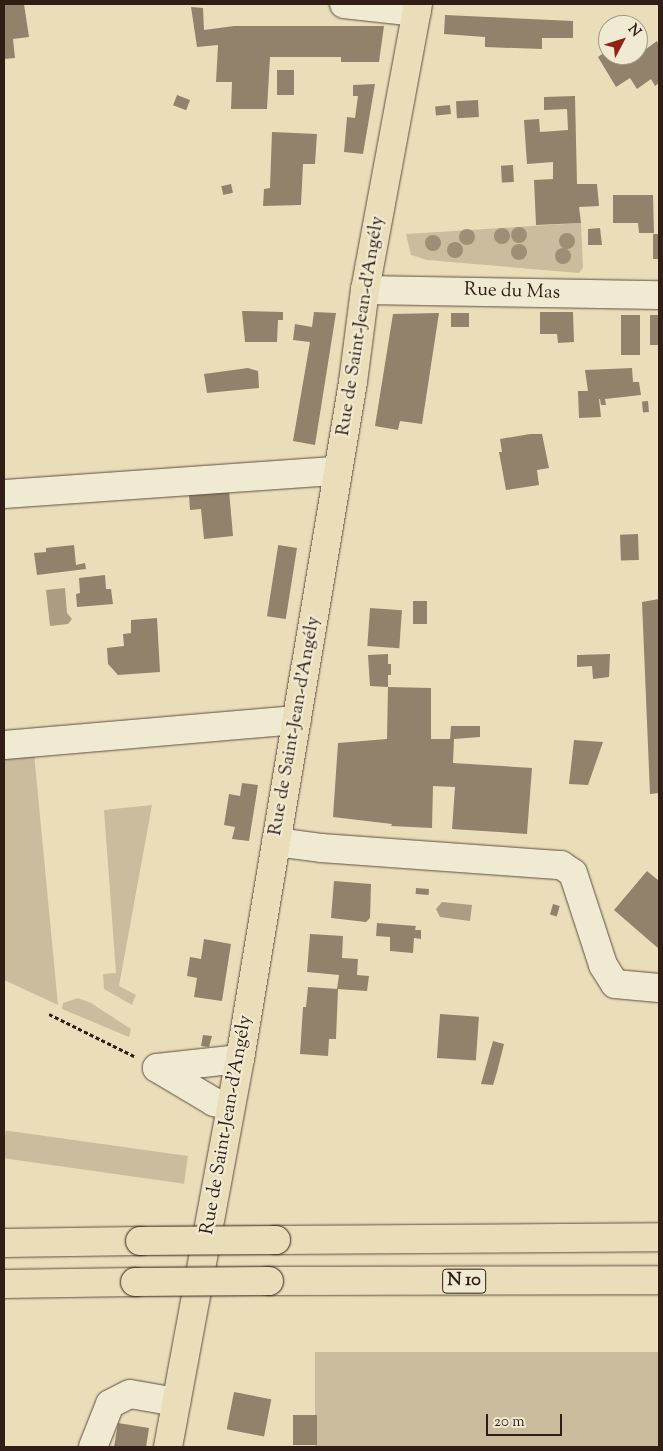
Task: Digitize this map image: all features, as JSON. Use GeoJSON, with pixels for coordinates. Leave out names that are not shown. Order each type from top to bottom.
{"type":"FeatureCollection","features":[{"type":"Feature","properties":{"kind":"main road","name":"Rue de Saint-Jean-d'Angély"},"geometry":{"type":"LineString","coordinates":[[168,1447],[240,1059],[353,382],[365,290],[417,8]]}},
{"type":"Feature","properties":{"kind":"main road","name":"N 10"},"geometry":{"type":"LineString","coordinates":[[4,1243],[659,1237]]}},
{"type":"Feature","properties":{"kind":"main road","name":"N 10"},"geometry":{"type":"LineString","coordinates":[[4,1284],[659,1280]]}},
{"type":"Feature","properties":{"kind":"street"},"geometry":{"type":"LineString","coordinates":[[344,4],[417,8]]}},
{"type":"Feature","properties":{"kind":"street","name":"Rue du Mas"},"geometry":{"type":"LineString","coordinates":[[365,290],[659,295]]}},
{"type":"Feature","properties":{"kind":"street"},"geometry":{"type":"LineString","coordinates":[[4,494],[337,471]]}},
{"type":"Feature","properties":{"kind":"street"},"geometry":{"type":"LineString","coordinates":[[4,745],[297,720]]}},
{"type":"Feature","properties":{"kind":"street"},"geometry":{"type":"LineString","coordinates":[[276,842],[321,848],[561,865],[573,874],[603,965],[615,984],[659,988]]}},
{"type":"Feature","properties":{"kind":"street"},"geometry":{"type":"LineString","coordinates":[[157,1068],[240,1059]]}},
{"type":"Feature","properties":{"kind":"street"},"geometry":{"type":"LineString","coordinates":[[157,1068],[214,1102],[231,1106]]}},
{"type":"Feature","properties":{"kind":"street"},"geometry":{"type":"LineString","coordinates":[[93,1447],[110,1404],[130,1394],[176,1402]]}},
{"type":"Feature","properties":{"kind":"path"},"geometry":{"type":"LineString","coordinates":[[49,1014],[157,1068]]}},
{"type":"Feature","properties":{"kind":"shaded area"},"geometry":{"type":"Polygon","coordinates":[[[581,223],[583,268],[579,273],[427,260],[411,255],[406,234],[581,223]]]}},
{"type":"Feature","properties":{"kind":"shaded area"},"geometry":{"type":"Polygon","coordinates":[[[65,588],[67,613],[72,619],[68,624],[50,626],[46,590],[65,588]]]}},
{"type":"Feature","properties":{"kind":"shaded area"},"geometry":{"type":"Polygon","coordinates":[[[34,753],[58,1005],[4,980],[4,755],[34,753]]]}},
{"type":"Feature","properties":{"kind":"shaded area"},"geometry":{"type":"Polygon","coordinates":[[[152,805],[119,986],[136,995],[132,1005],[104,989],[103,974],[116,973],[104,810],[152,805]]]}},
{"type":"Feature","properties":{"kind":"shaded area"},"geometry":{"type":"Polygon","coordinates":[[[442,902],[472,905],[470,921],[440,917],[436,909],[442,902]]]}},
{"type":"Feature","properties":{"kind":"shaded area"},"geometry":{"type":"Polygon","coordinates":[[[78,998],[91,1003],[131,1029],[129,1037],[62,1009],[63,1003],[78,998]]]}},
{"type":"Feature","properties":{"kind":"shaded area"},"geometry":{"type":"Polygon","coordinates":[[[6,1130],[188,1156],[184,1184],[4,1158],[6,1130]]]}},
{"type":"Feature","properties":{"kind":"shaded area"},"geometry":{"type":"Polygon","coordinates":[[[315,1352],[659,1352],[659,1447],[315,1447],[315,1352]]]}},
{"type":"Feature","properties":{"kind":"building"},"geometry":{"type":"Polygon","coordinates":[[[4,4],[24,4],[29,37],[13,39],[15,58],[4,59],[4,4]]]}},
{"type":"Feature","properties":{"kind":"building"},"geometry":{"type":"Polygon","coordinates":[[[191,7],[203,8],[204,30],[234,26],[384,26],[379,62],[341,62],[341,57],[270,57],[267,109],[231,109],[232,82],[216,82],[218,45],[197,47],[191,7]]]}},
{"type":"Feature","properties":{"kind":"building"},"geometry":{"type":"Polygon","coordinates":[[[445,15],[573,21],[573,38],[542,38],[542,49],[485,47],[485,37],[444,34],[445,15]]]}},
{"type":"Feature","properties":{"kind":"building"},"geometry":{"type":"Polygon","coordinates":[[[657,41],[659,45],[659,83],[655,86],[651,79],[637,89],[630,78],[616,87],[603,65],[648,65],[648,48],[657,41]]]}},
{"type":"Feature","properties":{"kind":"building"},"geometry":{"type":"Polygon","coordinates":[[[277,70],[294,70],[294,95],[277,95],[277,70]]]}},
{"type":"Feature","properties":{"kind":"building"},"geometry":{"type":"Polygon","coordinates":[[[375,84],[363,154],[344,152],[347,117],[355,118],[358,96],[353,96],[353,85],[375,84]]]}},
{"type":"Feature","properties":{"kind":"building"},"geometry":{"type":"Polygon","coordinates":[[[177,95],[190,100],[186,110],[173,105],[177,95]]]}},
{"type":"Feature","properties":{"kind":"building"},"geometry":{"type":"Polygon","coordinates":[[[575,96],[577,184],[597,184],[599,206],[579,207],[581,223],[536,225],[534,180],[553,179],[553,162],[527,164],[524,120],[539,119],[540,132],[568,130],[567,109],[544,110],[544,97],[575,96]]]}},
{"type":"Feature","properties":{"kind":"building"},"geometry":{"type":"Polygon","coordinates":[[[478,100],[479,117],[457,118],[456,101],[478,100]]]}},
{"type":"Feature","properties":{"kind":"building"},"geometry":{"type":"Polygon","coordinates":[[[450,105],[451,114],[436,116],[435,107],[450,105]]]}},
{"type":"Feature","properties":{"kind":"building"},"geometry":{"type":"Polygon","coordinates":[[[272,132],[317,134],[315,164],[303,164],[301,205],[263,206],[264,189],[270,188],[272,132]]]}},
{"type":"Feature","properties":{"kind":"building"},"geometry":{"type":"Polygon","coordinates":[[[513,165],[514,182],[502,183],[501,166],[513,165]]]}},
{"type":"Feature","properties":{"kind":"building"},"geometry":{"type":"Polygon","coordinates":[[[231,184],[233,193],[223,195],[221,186],[231,184]]]}},
{"type":"Feature","properties":{"kind":"building"},"geometry":{"type":"Polygon","coordinates":[[[613,195],[653,195],[654,233],[639,233],[638,223],[613,223],[613,195]]]}},
{"type":"Feature","properties":{"kind":"building"},"geometry":{"type":"Polygon","coordinates":[[[600,228],[602,245],[588,245],[588,229],[600,228]]]}},
{"type":"Feature","properties":{"kind":"building"},"geometry":{"type":"Polygon","coordinates":[[[653,234],[659,234],[659,259],[653,259],[653,234]]]}},
{"type":"Feature","properties":{"kind":"building"},"geometry":{"type":"Polygon","coordinates":[[[242,311],[283,312],[283,320],[278,320],[277,342],[245,342],[242,311]]]}},
{"type":"Feature","properties":{"kind":"building"},"geometry":{"type":"Polygon","coordinates":[[[314,312],[336,313],[315,445],[293,441],[310,342],[293,340],[295,324],[312,327],[314,312]]]}},
{"type":"Feature","properties":{"kind":"building"},"geometry":{"type":"Polygon","coordinates":[[[540,312],[573,312],[574,342],[558,343],[557,334],[540,334],[540,312]]]}},
{"type":"Feature","properties":{"kind":"building"},"geometry":{"type":"Polygon","coordinates":[[[439,313],[422,424],[400,421],[398,430],[375,426],[393,314],[439,313]]]}},
{"type":"Feature","properties":{"kind":"building"},"geometry":{"type":"Polygon","coordinates":[[[451,313],[469,313],[469,327],[451,327],[451,313]]]}},
{"type":"Feature","properties":{"kind":"building"},"geometry":{"type":"Polygon","coordinates":[[[621,315],[640,315],[640,355],[621,355],[621,315]]]}},
{"type":"Feature","properties":{"kind":"building"},"geometry":{"type":"Polygon","coordinates":[[[650,315],[659,315],[659,345],[650,345],[650,315]]]}},
{"type":"Feature","properties":{"kind":"building"},"geometry":{"type":"Polygon","coordinates":[[[248,368],[258,371],[259,388],[207,393],[204,374],[248,368]]]}},
{"type":"Feature","properties":{"kind":"building"},"geometry":{"type":"Polygon","coordinates":[[[632,368],[633,382],[639,382],[641,395],[605,399],[606,405],[601,405],[599,399],[601,417],[579,418],[578,391],[588,391],[585,370],[632,368]]]}},
{"type":"Feature","properties":{"kind":"building"},"geometry":{"type":"Polygon","coordinates":[[[648,401],[649,412],[643,412],[642,402],[648,401]]]}},
{"type":"Feature","properties":{"kind":"building"},"geometry":{"type":"Polygon","coordinates":[[[542,434],[549,468],[537,470],[539,485],[506,490],[499,452],[502,452],[500,439],[542,434]]]}},
{"type":"Feature","properties":{"kind":"building"},"geometry":{"type":"Polygon","coordinates":[[[229,490],[233,536],[204,539],[201,509],[190,510],[189,495],[229,490]]]}},
{"type":"Feature","properties":{"kind":"building"},"geometry":{"type":"Polygon","coordinates":[[[638,534],[639,560],[621,561],[620,535],[638,534]]]}},
{"type":"Feature","properties":{"kind":"building"},"geometry":{"type":"Polygon","coordinates":[[[74,545],[76,565],[85,563],[86,569],[37,575],[34,553],[46,552],[46,548],[74,545]]]}},
{"type":"Feature","properties":{"kind":"building"},"geometry":{"type":"Polygon","coordinates":[[[278,545],[297,548],[286,619],[267,616],[278,545]]]}},
{"type":"Feature","properties":{"kind":"building"},"geometry":{"type":"Polygon","coordinates":[[[105,575],[106,589],[111,589],[113,604],[77,607],[76,594],[80,593],[79,578],[105,575]]]}},
{"type":"Feature","properties":{"kind":"building"},"geometry":{"type":"Polygon","coordinates":[[[659,599],[659,793],[650,794],[642,602],[659,599]]]}},
{"type":"Feature","properties":{"kind":"building"},"geometry":{"type":"Polygon","coordinates":[[[413,601],[427,601],[427,624],[413,624],[413,601]]]}},
{"type":"Feature","properties":{"kind":"building"},"geometry":{"type":"Polygon","coordinates":[[[370,608],[402,610],[399,648],[367,646],[370,608]]]}},
{"type":"Feature","properties":{"kind":"building"},"geometry":{"type":"Polygon","coordinates":[[[157,618],[160,672],[118,675],[108,664],[107,648],[124,646],[123,634],[131,633],[131,620],[157,618]]]}},
{"type":"Feature","properties":{"kind":"building"},"geometry":{"type":"Polygon","coordinates":[[[388,654],[388,664],[391,664],[391,675],[388,675],[388,687],[370,686],[368,655],[388,654]]]}},
{"type":"Feature","properties":{"kind":"building"},"geometry":{"type":"Polygon","coordinates":[[[610,654],[609,677],[593,679],[592,666],[577,667],[577,655],[610,654]]]}},
{"type":"Feature","properties":{"kind":"building"},"geometry":{"type":"Polygon","coordinates":[[[388,687],[431,688],[431,739],[450,739],[451,726],[480,726],[480,737],[454,739],[453,763],[532,768],[527,834],[452,829],[455,787],[433,786],[432,828],[391,826],[392,824],[333,817],[338,743],[387,739],[388,687]]]}},
{"type":"Feature","properties":{"kind":"building"},"geometry":{"type":"Polygon","coordinates":[[[574,740],[603,742],[588,785],[569,784],[574,740]]]}},
{"type":"Feature","properties":{"kind":"building"},"geometry":{"type":"Polygon","coordinates":[[[242,783],[258,785],[249,841],[232,839],[235,827],[224,825],[229,794],[240,796],[242,783]]]}},
{"type":"Feature","properties":{"kind":"building"},"geometry":{"type":"Polygon","coordinates":[[[647,871],[659,881],[659,949],[614,910],[647,871]]]}},
{"type":"Feature","properties":{"kind":"building"},"geometry":{"type":"Polygon","coordinates":[[[334,881],[371,884],[370,918],[366,922],[331,918],[334,881]]]}},
{"type":"Feature","properties":{"kind":"building"},"geometry":{"type":"Polygon","coordinates":[[[416,888],[429,889],[429,895],[416,894],[416,888]]]}},
{"type":"Feature","properties":{"kind":"building"},"geometry":{"type":"Polygon","coordinates":[[[553,904],[560,906],[557,917],[550,915],[553,904]]]}},
{"type":"Feature","properties":{"kind":"building"},"geometry":{"type":"Polygon","coordinates":[[[377,923],[416,926],[415,930],[421,930],[421,939],[414,938],[413,953],[390,951],[390,937],[376,936],[377,923]]]}},
{"type":"Feature","properties":{"kind":"building"},"geometry":{"type":"Polygon","coordinates":[[[310,934],[343,936],[342,958],[358,959],[357,975],[369,976],[367,991],[337,989],[339,975],[307,972],[310,934]]]}},
{"type":"Feature","properties":{"kind":"building"},"geometry":{"type":"Polygon","coordinates":[[[204,939],[231,944],[222,1001],[194,997],[197,978],[187,976],[190,957],[201,959],[204,939]]]}},
{"type":"Feature","properties":{"kind":"building"},"geometry":{"type":"Polygon","coordinates":[[[308,987],[338,989],[336,1039],[329,1039],[328,1056],[300,1054],[303,1007],[306,1007],[308,987]]]}},
{"type":"Feature","properties":{"kind":"building"},"geometry":{"type":"Polygon","coordinates":[[[440,1014],[479,1017],[476,1061],[437,1058],[440,1014]]]}},
{"type":"Feature","properties":{"kind":"building"},"geometry":{"type":"Polygon","coordinates":[[[203,1035],[212,1036],[209,1047],[201,1046],[203,1035]]]}},
{"type":"Feature","properties":{"kind":"building"},"geometry":{"type":"Polygon","coordinates":[[[493,1041],[504,1044],[497,1072],[493,1085],[481,1084],[493,1041]]]}},
{"type":"Feature","properties":{"kind":"building"},"geometry":{"type":"Polygon","coordinates":[[[234,1392],[271,1399],[264,1437],[227,1429],[234,1392]]]}},
{"type":"Feature","properties":{"kind":"building"},"geometry":{"type":"Polygon","coordinates":[[[293,1415],[317,1415],[317,1445],[293,1445],[293,1415]]]}},
{"type":"Feature","properties":{"kind":"building"},"geometry":{"type":"Polygon","coordinates":[[[118,1423],[149,1428],[146,1447],[114,1447],[118,1423]]]}}]}
